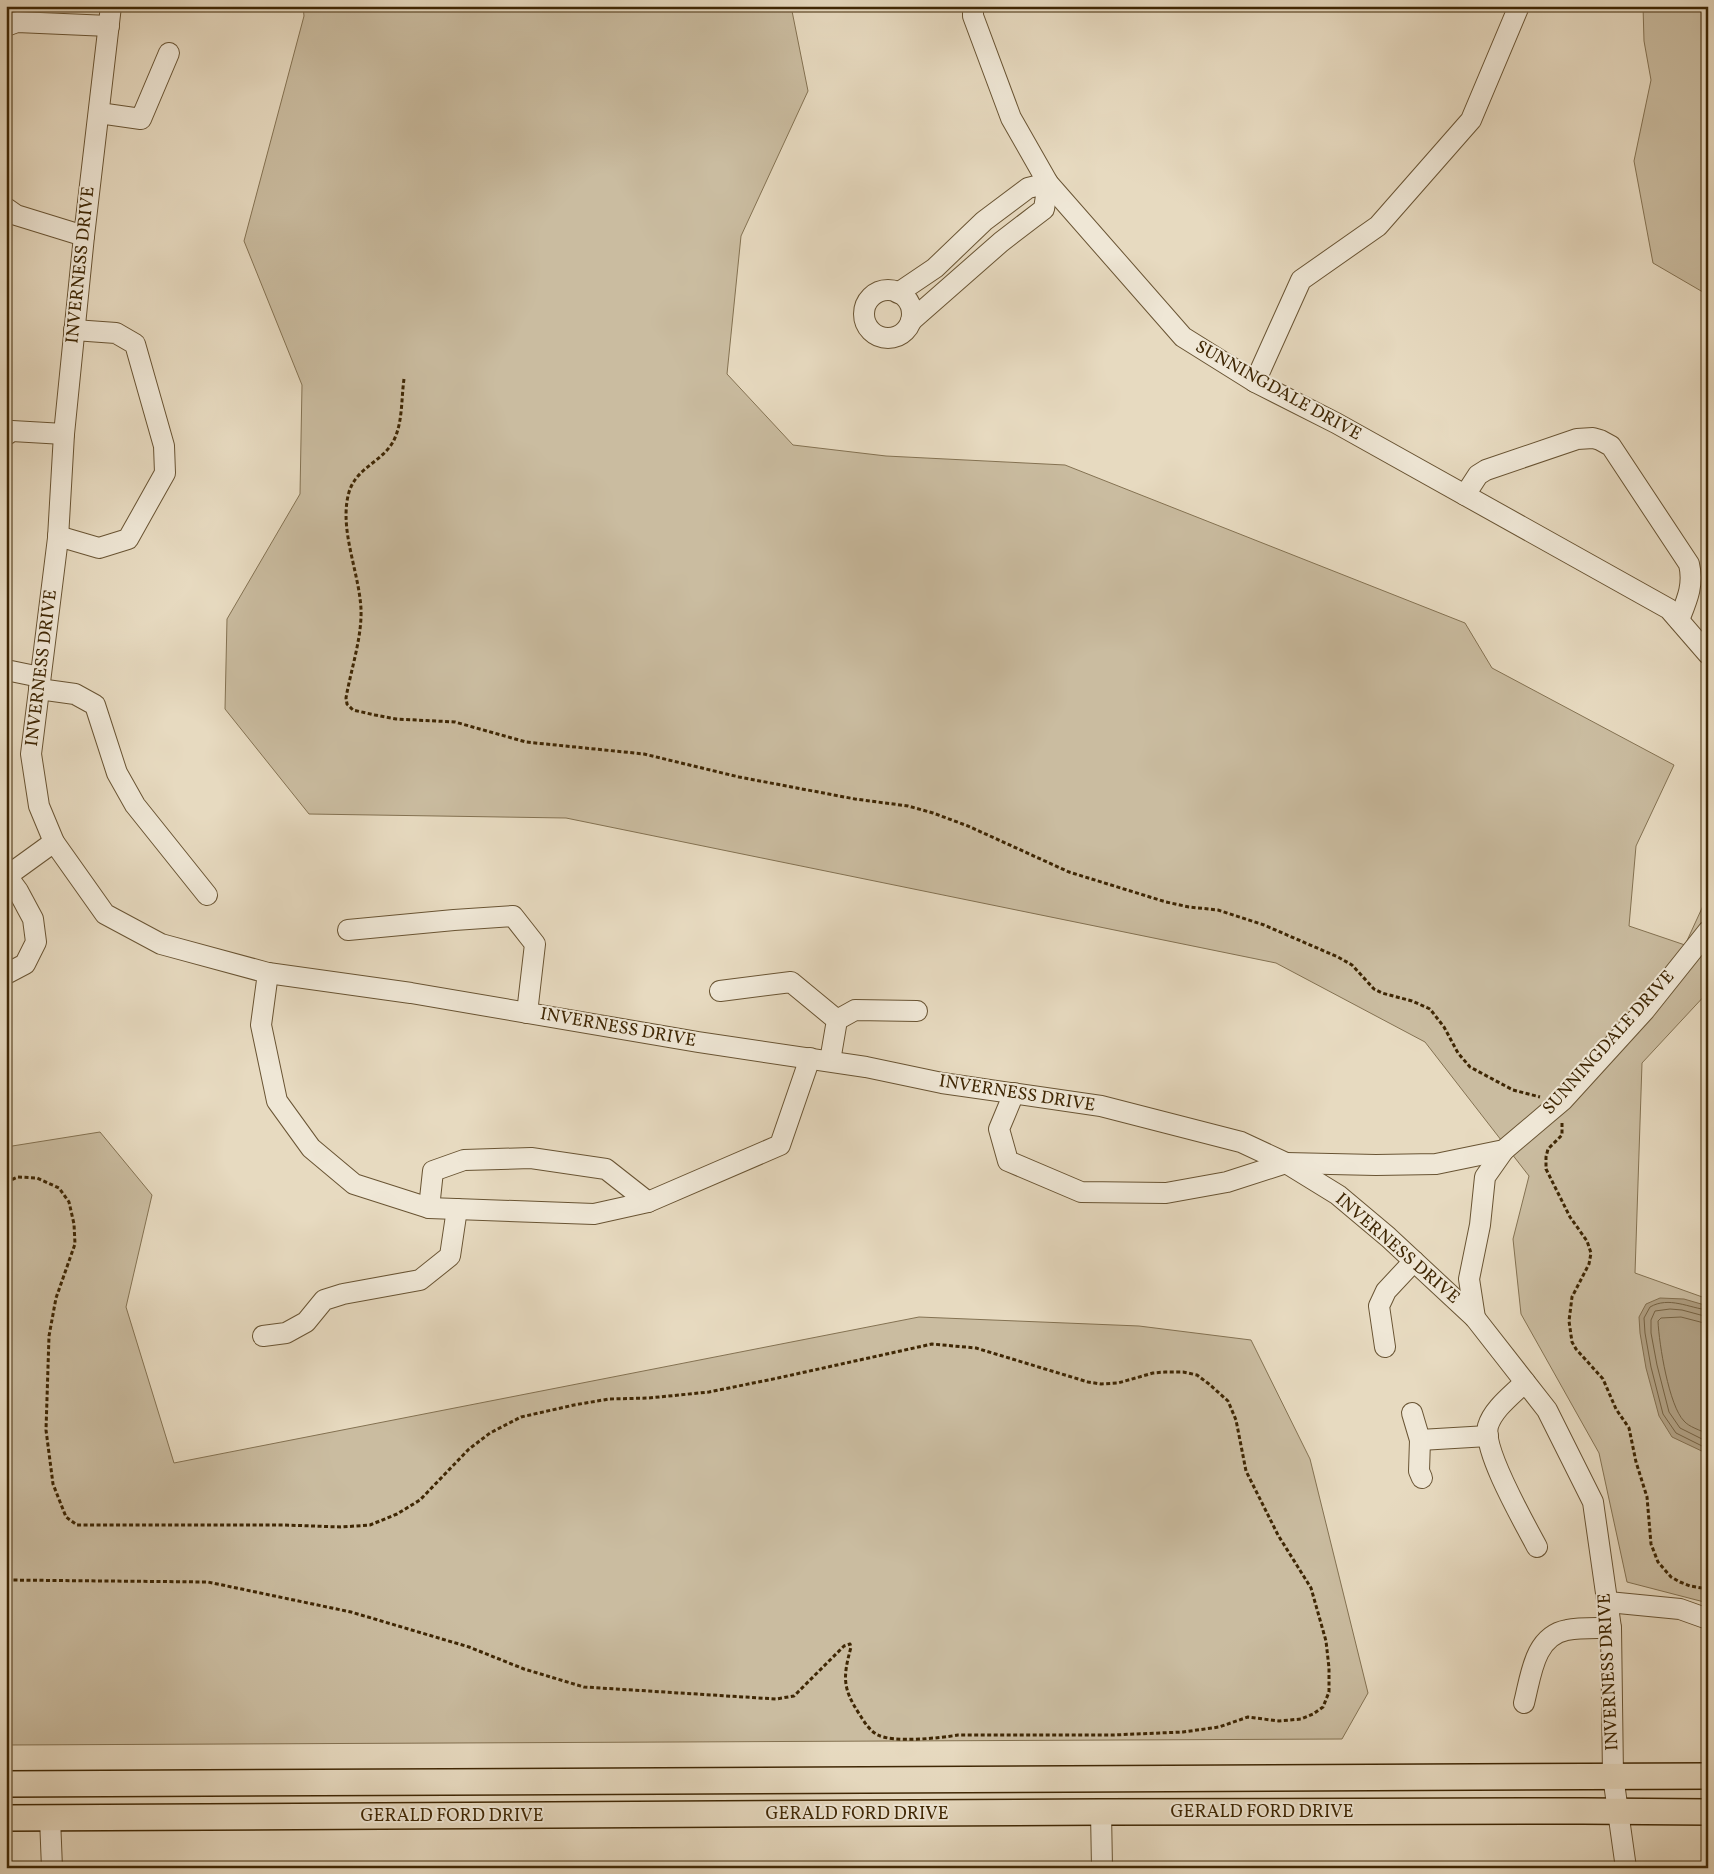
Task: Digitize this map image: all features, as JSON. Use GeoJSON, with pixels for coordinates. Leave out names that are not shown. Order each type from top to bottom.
{"type":"FeatureCollection","features":[{"type":"Feature","properties":{"kind":"main road","name":"GERALD FORD DRIVE"},"geometry":{"type":"LineString","coordinates":[[6,1784],[1708,1776]]}},
{"type":"Feature","properties":{"kind":"main road","name":"GERALD FORD DRIVE"},"geometry":{"type":"LineString","coordinates":[[6,1818],[1101,1812],[1708,1812]]}},
{"type":"Feature","properties":{"kind":"street","name":"INVERNESS DRIVE"},"geometry":{"type":"LineString","coordinates":[[111,6],[74,330],[64,434],[58,536],[31,754],[39,806],[54,842],[106,914],[161,944],[268,973],[830,1061],[942,1083],[1101,1106],[1241,1142],[1286,1163],[1338,1194],[1475,1318],[1547,1410],[1593,1502],[1608,1602],[1614,1776],[1626,1868]]}},
{"type":"Feature","properties":{"kind":"street","name":"SUNNINGDALE DRIVE"},"geometry":{"type":"LineString","coordinates":[[973,6],[973,16],[1011,118],[1048,183],[1183,337],[1255,382],[1336,423],[1670,609],[1708,654]]}},
{"type":"Feature","properties":{"kind":"street"},"geometry":{"type":"LineString","coordinates":[[1255,382],[1301,280],[1378,226],[1471,120],[1519,6]]}},
{"type":"Feature","properties":{"kind":"street"},"geometry":{"type":"LineString","coordinates":[[6,26],[17,22],[109,26]]}},
{"type":"Feature","properties":{"kind":"street"},"geometry":{"type":"LineString","coordinates":[[99,113],[141,119],[169,53]]}},
{"type":"Feature","properties":{"kind":"street"},"geometry":{"type":"LineString","coordinates":[[898,293],[935,268],[984,221],[1028,188],[1048,183],[1044,209],[1001,242],[911,321],[906,330],[897,336],[887,338],[876,335],[866,324],[864,319],[865,308],[869,299],[878,292],[888,290],[898,293],[907,300],[912,310],[911,321]]}},
{"type":"Feature","properties":{"kind":"street"},"geometry":{"type":"LineString","coordinates":[[6,208],[16,216],[84,236]]}},
{"type":"Feature","properties":{"kind":"street"},"geometry":{"type":"LineString","coordinates":[[984,221],[1001,242]]}},
{"type":"Feature","properties":{"kind":"street"},"geometry":{"type":"LineString","coordinates":[[935,268],[952,286]]}},
{"type":"Feature","properties":{"kind":"street"},"geometry":{"type":"LineString","coordinates":[[58,536],[99,548],[128,539],[165,474],[164,446],[135,344],[116,333],[74,330]]}},
{"type":"Feature","properties":{"kind":"street"},"geometry":{"type":"LineString","coordinates":[[6,435],[12,431],[64,434]]}},
{"type":"Feature","properties":{"kind":"street"},"geometry":{"type":"LineString","coordinates":[[1465,495],[1478,475],[1486,470],[1577,439],[1594,438],[1600,440],[1610,446],[1689,564],[1692,583],[1679,620]]}},
{"type":"Feature","properties":{"kind":"street"},"geometry":{"type":"LineString","coordinates":[[6,670],[75,694],[96,705],[117,773],[136,805],[207,895]]}},
{"type":"Feature","properties":{"kind":"street"},"geometry":{"type":"LineString","coordinates":[[6,974],[25,964],[36,942],[33,919],[18,891],[7,876],[54,842]]}},
{"type":"Feature","properties":{"kind":"street"},"geometry":{"type":"LineString","coordinates":[[348,930],[513,916],[535,944],[527,1013]]}},
{"type":"Feature","properties":{"kind":"street","name":"SUNNINGDALE DRIVE"},"geometry":{"type":"LineString","coordinates":[[1475,1318],[1469,1279],[1480,1225],[1485,1177],[1504,1150],[1562,1100],[1645,1010],[1708,931]]}},
{"type":"Feature","properties":{"kind":"street"},"geometry":{"type":"LineString","coordinates":[[268,973],[261,1025],[278,1101],[311,1148],[354,1184],[428,1208],[594,1214],[648,1202],[780,1145],[810,1058]]}},
{"type":"Feature","properties":{"kind":"street"},"geometry":{"type":"LineString","coordinates":[[720,991],[791,982],[837,1020]]}},
{"type":"Feature","properties":{"kind":"street"},"geometry":{"type":"LineString","coordinates":[[837,1020],[855,1010],[917,1011]]}},
{"type":"Feature","properties":{"kind":"street"},"geometry":{"type":"LineString","coordinates":[[830,1061],[837,1020]]}},
{"type":"Feature","properties":{"kind":"street"},"geometry":{"type":"LineString","coordinates":[[1014,1093],[1000,1129],[1008,1161],[1081,1192],[1166,1192],[1227,1182],[1286,1163]]}},
{"type":"Feature","properties":{"kind":"street","name":"SUNNINGDALE DRIVE"},"geometry":{"type":"LineString","coordinates":[[1286,1163],[1436,1164],[1504,1150]]}},
{"type":"Feature","properties":{"kind":"street"},"geometry":{"type":"LineString","coordinates":[[428,1208],[433,1172],[464,1160],[483,1159],[531,1158],[606,1170],[648,1202]]}},
{"type":"Feature","properties":{"kind":"street"},"geometry":{"type":"LineString","coordinates":[[263,1336],[286,1333],[306,1322],[324,1300],[343,1294],[420,1280],[450,1256],[457,1208]]}},
{"type":"Feature","properties":{"kind":"street"},"geometry":{"type":"LineString","coordinates":[[1385,1347],[1379,1306],[1386,1291],[1414,1261]]}},
{"type":"Feature","properties":{"kind":"street"},"geometry":{"type":"LineString","coordinates":[[1525,1382],[1495,1412],[1488,1427],[1488,1436],[1495,1463],[1537,1547]]}},
{"type":"Feature","properties":{"kind":"street"},"geometry":{"type":"LineString","coordinates":[[1412,1413],[1420,1440],[1419,1471],[1422,1478]]}},
{"type":"Feature","properties":{"kind":"street"},"geometry":{"type":"LineString","coordinates":[[1420,1440],[1488,1436]]}},
{"type":"Feature","properties":{"kind":"street"},"geometry":{"type":"LineString","coordinates":[[1608,1602],[1680,1609],[1708,1619]]}},
{"type":"Feature","properties":{"kind":"street"},"geometry":{"type":"LineString","coordinates":[[1524,1703],[1537,1654],[1554,1635],[1566,1630],[1610,1628]]}},
{"type":"Feature","properties":{"kind":"street"},"geometry":{"type":"LineString","coordinates":[[1101,1812],[1102,1868]]}},
{"type":"Feature","properties":{"kind":"street"},"geometry":{"type":"LineString","coordinates":[[50,1818],[52,1868]]}},
{"type":"Feature","properties":{"kind":"path"},"geometry":{"type":"LineString","coordinates":[[404,379],[398,432],[389,447],[358,474],[348,493],[346,525],[361,610],[346,698],[347,704],[352,710],[396,719],[455,722],[526,742],[644,754],[740,777],[856,799],[908,806],[968,826],[1069,872],[1166,902],[1218,910],[1264,925],[1352,965],[1374,989],[1382,994],[1412,1001],[1430,1009],[1444,1027],[1458,1053],[1470,1067],[1513,1090],[1536,1095],[1562,1124],[1563,1131],[1560,1138],[1548,1149],[1546,1169],[1570,1217],[1587,1241],[1591,1253],[1589,1264],[1572,1297],[1569,1321],[1572,1342],[1603,1379],[1616,1409],[1629,1428],[1636,1462],[1647,1497],[1651,1544],[1658,1562],[1671,1577],[1680,1582],[1708,1589]]}},
{"type":"Feature","properties":{"kind":"path"},"geometry":{"type":"LineString","coordinates":[[6,1182],[18,1177],[37,1178],[59,1188],[69,1202],[74,1224],[75,1244],[56,1298],[49,1336],[46,1430],[53,1484],[66,1517],[77,1525],[276,1524],[341,1527],[370,1525],[397,1514],[420,1500],[468,1449],[490,1433],[521,1417],[609,1399],[649,1398],[708,1392],[932,1344],[960,1345],[976,1348],[1067,1377],[1101,1384],[1118,1383],[1153,1373],[1183,1372],[1197,1376],[1210,1384],[1228,1401],[1236,1420],[1246,1471],[1278,1535],[1311,1588],[1326,1641],[1329,1692],[1323,1707],[1301,1719],[1279,1721],[1248,1717],[1219,1727],[1183,1732],[1113,1735],[958,1735],[940,1738],[891,1738],[878,1735],[866,1724],[846,1693],[846,1666],[851,1647],[850,1644],[844,1646],[794,1696],[776,1699],[584,1687],[524,1669],[469,1647],[351,1612],[208,1582],[6,1580]]}},
{"type":"Feature","properties":{"kind":"shaded area"},"geometry":{"type":"Polygon","coordinates":[[[303,6],[791,6],[808,91],[741,236],[727,374],[793,445],[886,456],[1065,465],[1465,623],[1492,668],[1674,765],[1636,846],[1629,926],[1685,945],[1708,895],[1708,992],[1642,1063],[1635,1273],[1708,1299],[1708,1603],[1627,1582],[1599,1453],[1521,1314],[1513,1239],[1529,1176],[1425,1042],[1276,963],[566,818],[309,814],[225,709],[227,619],[300,494],[302,385],[244,241],[304,16],[303,6]]]}},
{"type":"Feature","properties":{"kind":"shaded area"},"geometry":{"type":"Polygon","coordinates":[[[1643,6],[1708,6],[1708,295],[1653,263],[1634,161],[1651,80],[1644,41],[1643,6]]]}},
{"type":"Feature","properties":{"kind":"shaded area"},"geometry":{"type":"Polygon","coordinates":[[[100,1132],[152,1195],[126,1307],[174,1463],[919,1317],[1139,1326],[1251,1340],[1310,1459],[1368,1693],[1342,1739],[6,1745],[6,1147],[100,1132]]]}},
{"type":"Feature","properties":{"kind":"water"},"geometry":{"type":"Polygon","coordinates":[[[1660,1298],[1684,1299],[1708,1306],[1708,1454],[1672,1437],[1659,1416],[1646,1368],[1639,1317],[1646,1304],[1660,1298]]]}}]}
